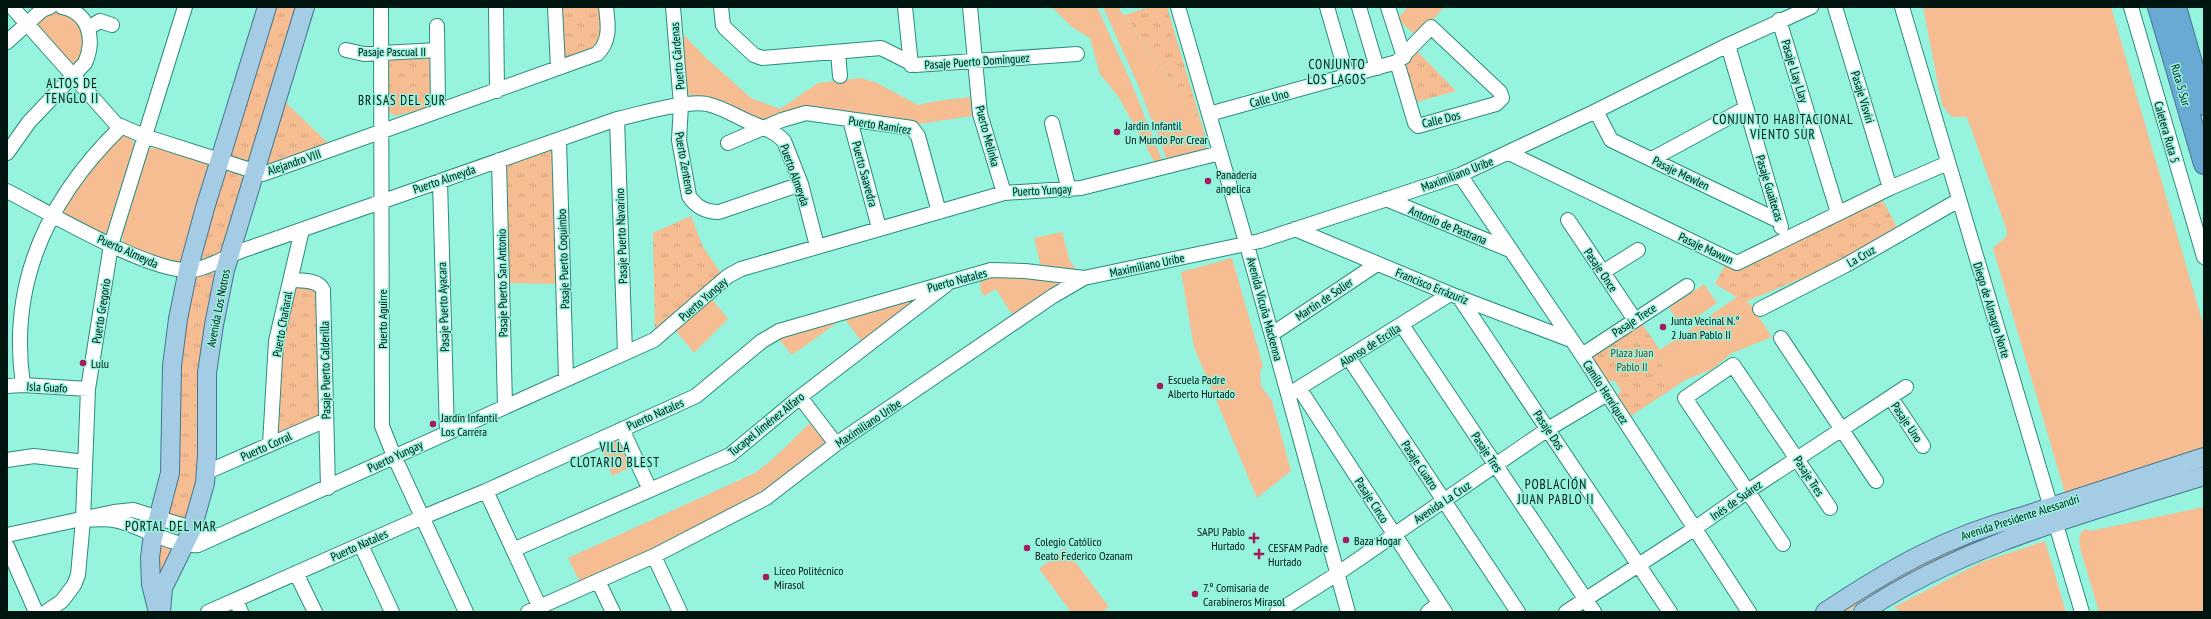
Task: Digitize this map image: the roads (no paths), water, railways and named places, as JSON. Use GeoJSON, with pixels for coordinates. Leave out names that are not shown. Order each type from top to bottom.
{"type":"FeatureCollection","features":[{"type":"Feature","properties":{"kind":"highway","name":"Ruta 5 Sur"},"geometry":{"type":"LineString","coordinates":[[2158,7],[2204,164]]}},
{"type":"Feature","properties":{"kind":"highway","name":"Ruta 5 Sur"},"geometry":{"type":"LineString","coordinates":[[2176,7],[2204,105]]}},
{"type":"Feature","properties":{"kind":"main road","name":"Avenida Los Notros"},"geometry":{"type":"LineString","coordinates":[[160,612],[150,572],[150,558],[156,526],[170,473],[172,366],[175,340],[188,270],[219,161],[267,7]]}},
{"type":"Feature","properties":{"kind":"main road","name":"Avenida Los Notros"},"geometry":{"type":"LineString","coordinates":[[160,612],[163,588],[188,537],[203,494],[207,472],[208,367],[215,317],[228,256],[255,173],[305,7]]}},
{"type":"Feature","properties":{"kind":"main road","name":"Avenida Presidente Alessandri"},"geometry":{"type":"LineString","coordinates":[[1863,612],[1896,591],[1955,560],[2004,540],[2053,515],[2204,457]]}},
{"type":"Feature","properties":{"kind":"main road","name":"Avenida Presidente Alessandri"},"geometry":{"type":"LineString","coordinates":[[1825,612],[1886,573],[1947,541],[1990,524],[2053,515],[2204,476]]}},
{"type":"Feature","properties":{"kind":"street","name":"Alejandro VIII"},"geometry":{"type":"LineString","coordinates":[[12,7],[112,120],[121,127],[255,173],[268,173],[381,130],[497,91],[597,54],[602,49],[608,32],[606,7]]}},
{"type":"Feature","properties":{"kind":"street"},"geometry":{"type":"LineString","coordinates":[[7,42],[42,10],[50,7]]}},
{"type":"Feature","properties":{"kind":"street"},"geometry":{"type":"LineString","coordinates":[[7,153],[29,122],[74,76],[85,63],[89,55],[91,41],[88,28],[78,14],[62,7]]}},
{"type":"Feature","properties":{"kind":"street","name":"Puerto Gregorio"},"geometry":{"type":"LineString","coordinates":[[46,612],[62,601],[74,585],[78,575],[83,520],[88,389],[111,245],[185,7]]}},
{"type":"Feature","properties":{"kind":"street","name":"Puerto Aguirre"},"geometry":{"type":"LineString","coordinates":[[381,7],[382,426],[394,456],[466,612]]}},
{"type":"Feature","properties":{"kind":"street"},"geometry":{"type":"LineString","coordinates":[[496,7],[497,91]]}},
{"type":"Feature","properties":{"kind":"street"},"geometry":{"type":"LineString","coordinates":[[555,7],[558,68]]}},
{"type":"Feature","properties":{"kind":"street","name":"Puerto Cárdenas"},"geometry":{"type":"LineString","coordinates":[[673,7],[681,105]]}},
{"type":"Feature","properties":{"kind":"street"},"geometry":{"type":"LineString","coordinates":[[721,7],[723,25],[726,29],[754,56],[768,59],[909,46]]}},
{"type":"Feature","properties":{"kind":"street"},"geometry":{"type":"LineString","coordinates":[[905,7],[911,65]]}},
{"type":"Feature","properties":{"kind":"street","name":"Puerto Melinka"},"geometry":{"type":"LineString","coordinates":[[970,7],[980,114],[1004,193]]}},
{"type":"Feature","properties":{"kind":"street","name":"Avenida Vicuña Mackenna"},"geometry":{"type":"LineString","coordinates":[[1178,7],[1272,334],[1294,391],[1337,574],[1348,612]]}},
{"type":"Feature","properties":{"kind":"street"},"geometry":{"type":"LineString","coordinates":[[1327,7],[1347,76]]}},
{"type":"Feature","properties":{"kind":"street"},"geometry":{"type":"LineString","coordinates":[[1359,7],[1377,68]]}},
{"type":"Feature","properties":{"kind":"street"},"geometry":{"type":"LineString","coordinates":[[1388,7],[1400,59]]}},
{"type":"Feature","properties":{"kind":"street","name":"Maximiliano Uribe"},"geometry":{"type":"LineString","coordinates":[[537,610],[654,556],[766,498],[836,444],[1053,296],[1084,278],[1247,244],[1460,175],[1596,111],[1779,20],[1811,7]]}},
{"type":"Feature","properties":{"kind":"street","name":"Pasaje Visviri"},"geometry":{"type":"LineString","coordinates":[[1835,7],[1890,188]]}},
{"type":"Feature","properties":{"kind":"street","name":"Diego de Almagro Norte"},"geometry":{"type":"LineString","coordinates":[[1902,7],[2082,612]]}},
{"type":"Feature","properties":{"kind":"street","name":"Caletera Ruta 5"},"geometry":{"type":"LineString","coordinates":[[2131,7],[2204,257]]}},
{"type":"Feature","properties":{"kind":"street","name":"Pasaje Llay Llay"},"geometry":{"type":"LineString","coordinates":[[1779,20],[1838,213]]}},
{"type":"Feature","properties":{"kind":"street"},"geometry":{"type":"LineString","coordinates":[[88,28],[100,21],[112,25]]}},
{"type":"Feature","properties":{"kind":"street"},"geometry":{"type":"LineString","coordinates":[[437,26],[438,110]]}},
{"type":"Feature","properties":{"kind":"street","name":"Calle Dos"},"geometry":{"type":"LineString","coordinates":[[1431,27],[1502,96],[1501,100],[1496,104],[1418,126],[1415,123],[1400,59],[1431,27]]}},
{"type":"Feature","properties":{"kind":"street","name":"Pasaje Guaitecas"},"geometry":{"type":"LineString","coordinates":[[1728,45],[1779,221],[1786,239]]}},
{"type":"Feature","properties":{"kind":"street","name":"Pasaje Puerto Domínguez"},"geometry":{"type":"LineString","coordinates":[[881,48],[911,65],[1077,54]]}},
{"type":"Feature","properties":{"kind":"street","name":"Pasaje Pascual II"},"geometry":{"type":"LineString","coordinates":[[346,50],[364,54],[437,50]]}},
{"type":"Feature","properties":{"kind":"street"},"geometry":{"type":"LineString","coordinates":[[838,52],[840,76]]}},
{"type":"Feature","properties":{"kind":"street","name":"Calle Uno"},"geometry":{"type":"LineString","coordinates":[[1209,114],[1377,68],[1400,59]]}},
{"type":"Feature","properties":{"kind":"street","name":"Puerto Almeyda"},"geometry":{"type":"LineString","coordinates":[[7,191],[111,245],[150,262],[188,270],[198,269],[228,256],[617,119],[681,105],[707,104],[779,136],[784,141],[801,184],[817,246]]}},
{"type":"Feature","properties":{"kind":"street","name":"Puerto Zenteno"},"geometry":{"type":"LineString","coordinates":[[681,105],[679,140],[689,196],[701,209],[719,212],[801,184]]}},
{"type":"Feature","properties":{"kind":"street"},"geometry":{"type":"LineString","coordinates":[[1652,159],[1746,108]]}},
{"type":"Feature","properties":{"kind":"street","name":"Pasaje Mewlen"},"geometry":{"type":"LineString","coordinates":[[1596,111],[1611,140],[1779,221]]}},
{"type":"Feature","properties":{"kind":"street","name":"Puerto Ramírez"},"geometry":{"type":"LineString","coordinates":[[728,143],[762,128],[806,113],[915,130],[939,212]]}},
{"type":"Feature","properties":{"kind":"street","name":"Pasaje Puerto Navarino"},"geometry":{"type":"LineString","coordinates":[[617,119],[625,353]]}},
{"type":"Feature","properties":{"kind":"street","name":"Puerto Saavedra"},"geometry":{"type":"LineString","coordinates":[[850,120],[879,228]]}},
{"type":"Feature","properties":{"kind":"street"},"geometry":{"type":"LineString","coordinates":[[1052,123],[1069,190]]}},
{"type":"Feature","properties":{"kind":"street"},"geometry":{"type":"LineString","coordinates":[[23,385],[19,348],[22,306],[35,251],[52,214],[86,164],[121,127]]}},
{"type":"Feature","properties":{"kind":"street","name":"Pasaje Puerto Coquimbo"},"geometry":{"type":"LineString","coordinates":[[559,140],[566,378]]}},
{"type":"Feature","properties":{"kind":"street","name":"Puerto Yungay"},"geometry":{"type":"LineString","coordinates":[[188,537],[198,546],[217,536],[328,488],[394,456],[566,378],[654,340],[735,272],[817,246],[1004,193],[1069,190],[1220,153]]}},
{"type":"Feature","properties":{"kind":"street","name":"Pasaje Mawun"},"geometry":{"type":"LineString","coordinates":[[1509,153],[1733,262],[1742,262],[1890,188],[1948,163]]}},
{"type":"Feature","properties":{"kind":"street","name":"Pasaje Puerto San Antonio"},"geometry":{"type":"LineString","coordinates":[[499,160],[505,406]]}},
{"type":"Feature","properties":{"kind":"street","name":"Camilo Henríquez"},"geometry":{"type":"LineString","coordinates":[[1460,175],[1582,355],[1749,612]]}},
{"type":"Feature","properties":{"kind":"street","name":"Pasaje Puerto Ayacara"},"geometry":{"type":"LineString","coordinates":[[440,181],[447,432]]}},
{"type":"Feature","properties":{"kind":"street","name":"Antonio de Pastrana"},"geometry":{"type":"LineString","coordinates":[[1386,199],[1510,250]]}},
{"type":"Feature","properties":{"kind":"street","name":"La Cruz"},"geometry":{"type":"LineString","coordinates":[[1760,309],[1846,265],[1959,200]]}},
{"type":"Feature","properties":{"kind":"street","name":"Pasaje Once"},"geometry":{"type":"LineString","coordinates":[[1568,220],[1635,320]]}},
{"type":"Feature","properties":{"kind":"street","name":"Francisco Errázuriz"},"geometry":{"type":"LineString","coordinates":[[1295,229],[1454,295],[1571,340]]}},
{"type":"Feature","properties":{"kind":"street","name":"Puerto Chañaral"},"geometry":{"type":"LineString","coordinates":[[270,444],[276,341],[302,230]]}},
{"type":"Feature","properties":{"kind":"street"},"geometry":{"type":"LineString","coordinates":[[1602,272],[1638,250]]}},
{"type":"Feature","properties":{"kind":"street","name":"Martín de Solier"},"geometry":{"type":"LineString","coordinates":[[1272,334],[1377,264]]}},
{"type":"Feature","properties":{"kind":"street","name":"Puerto Natales"},"geometry":{"type":"LineString","coordinates":[[208,612],[238,606],[296,573],[486,491],[701,392],[762,341],[779,331],[991,270],[1025,271],[1084,278]]}},
{"type":"Feature","properties":{"kind":"street","name":"Pasaje Puerto Calderilla"},"geometry":{"type":"LineString","coordinates":[[291,280],[316,282],[321,285],[323,290],[328,488]]}},
{"type":"Feature","properties":{"kind":"street","name":"Tucapel Jiménez Alfaro"},"geometry":{"type":"LineString","coordinates":[[513,550],[730,455],[800,397],[953,280]]}},
{"type":"Feature","properties":{"kind":"street","name":"Pasaje Trece"},"geometry":{"type":"LineString","coordinates":[[1582,355],[1687,286]]}},
{"type":"Feature","properties":{"kind":"street","name":"Alonso de Ercilla"},"geometry":{"type":"LineString","coordinates":[[1294,391],[1454,295]]}},
{"type":"Feature","properties":{"kind":"street","name":"Pasaje Dos"},"geometry":{"type":"LineString","coordinates":[[1454,295],[1548,429],[1670,612]]}},
{"type":"Feature","properties":{"kind":"street","name":"Pasaje Tres"},"geometry":{"type":"LineString","coordinates":[[1402,325],[1594,612]]}},
{"type":"Feature","properties":{"kind":"street"},"geometry":{"type":"LineString","coordinates":[[1782,338],[1876,481]]}},
{"type":"Feature","properties":{"kind":"street","name":"Pasaje Cuatro"},"geometry":{"type":"LineString","coordinates":[[1349,358],[1518,612]]}},
{"type":"Feature","properties":{"kind":"street","name":"Pasaje Tres"},"geometry":{"type":"LineString","coordinates":[[1748,491],[1685,398],[1734,365],[1798,458],[1830,508]]}},
{"type":"Feature","properties":{"kind":"street","name":"Isla Guafo"},"geometry":{"type":"LineString","coordinates":[[7,386],[23,385],[88,389]]}},
{"type":"Feature","properties":{"kind":"street","name":"Inés de Suárez"},"geometry":{"type":"LineString","coordinates":[[1566,612],[1694,529],[1748,491],[1906,387]]}},
{"type":"Feature","properties":{"kind":"street","name":"Pasaje Cinco"},"geometry":{"type":"LineString","coordinates":[[1294,391],[1394,535],[1442,608]]}},
{"type":"Feature","properties":{"kind":"street","name":"Avenida La Cruz"},"geometry":{"type":"LineString","coordinates":[[1277,612],[1337,574],[1548,429],[1607,394]]}},
{"type":"Feature","properties":{"kind":"street"},"geometry":{"type":"LineString","coordinates":[[800,397],[836,444]]}},
{"type":"Feature","properties":{"kind":"street","name":"Pasaje Uno"},"geometry":{"type":"LineString","coordinates":[[1891,398],[1923,446]]}},
{"type":"Feature","properties":{"kind":"street","name":"Puerto Corral"},"geometry":{"type":"LineString","coordinates":[[207,472],[326,420]]}},
{"type":"Feature","properties":{"kind":"street"},"geometry":{"type":"LineString","coordinates":[[622,429],[650,490]]}},
{"type":"Feature","properties":{"kind":"street"},"geometry":{"type":"LineString","coordinates":[[7,460],[34,456],[85,462]]}},
{"type":"Feature","properties":{"kind":"street"},"geometry":{"type":"LineString","coordinates":[[486,491],[513,550],[537,610]]}},
{"type":"Feature","properties":{"kind":"street"},"geometry":{"type":"LineString","coordinates":[[1748,491],[1783,544]]}},
{"type":"Feature","properties":{"kind":"street"},"geometry":{"type":"LineString","coordinates":[[7,535],[83,520],[114,512],[133,510],[156,526],[188,537]]}},
{"type":"Feature","properties":{"kind":"street"},"geometry":{"type":"LineString","coordinates":[[361,545],[392,612]]}},
{"type":"Feature","properties":{"kind":"street"},"geometry":{"type":"LineString","coordinates":[[7,546],[36,612]]}},
{"type":"Feature","properties":{"kind":"street"},"geometry":{"type":"LineString","coordinates":[[654,556],[680,612]]}},
{"type":"Feature","properties":{"kind":"street"},"geometry":{"type":"LineString","coordinates":[[296,573],[314,612]]}},
{"type":"Feature","properties":{"kind":"street"},"geometry":{"type":"LineString","coordinates":[[598,581],[613,612]]}},
{"type":"Feature","properties":{"kind":"street"},"geometry":{"type":"LineString","coordinates":[[1428,612],[1442,608]]}},
{"type":"Feature","properties":{"kind":"place","name":"Jardin Infantil Un Mundo Por Crear"},"geometry":{"type":"Point","coordinates":[1117,132]}},
{"type":"Feature","properties":{"kind":"place","name":"Panadería angelica"},"geometry":{"type":"Point","coordinates":[1208,181]}},
{"type":"Feature","properties":{"kind":"place","name":"Junta Vecinal N.° 2 Juan Pablo II"},"geometry":{"type":"Point","coordinates":[1663,327]}},
{"type":"Feature","properties":{"kind":"place","name":"Lulu"},"geometry":{"type":"Point","coordinates":[83,363]}},
{"type":"Feature","properties":{"kind":"place","name":"Escuela Padre Alberto Hurtado"},"geometry":{"type":"Point","coordinates":[1160,386]}},
{"type":"Feature","properties":{"kind":"place","name":"Jardín Infantil Los Carrera"},"geometry":{"type":"Point","coordinates":[433,424]}},
{"type":"Feature","properties":{"kind":"place","name":"SAPU Pablo Hurtado"},"geometry":{"type":"Point","coordinates":[1254,538]}},
{"type":"Feature","properties":{"kind":"place","name":"Baza Hogar"},"geometry":{"type":"Point","coordinates":[1346,540]}},
{"type":"Feature","properties":{"kind":"place","name":"Colegio Católico Beato Federico Ozanam"},"geometry":{"type":"Point","coordinates":[1027,548]}},
{"type":"Feature","properties":{"kind":"place","name":"CESFAM Padre Hurtado"},"geometry":{"type":"Point","coordinates":[1259,554]}},
{"type":"Feature","properties":{"kind":"place","name":"Liceo Politécnico Mirasol"},"geometry":{"type":"Point","coordinates":[766,577]}},
{"type":"Feature","properties":{"kind":"place","name":"7.º Comisaria de Carabineros Mirasol"},"geometry":{"type":"Point","coordinates":[1195,594]}},
{"type":"Feature","properties":{"kind":"district","name":"CONJUNTO LOS LAGOS"},"geometry":{"type":"Point","coordinates":[1337,72]}},
{"type":"Feature","properties":{"kind":"district","name":"ALTOS DE TENGLO II"},"geometry":{"type":"Point","coordinates":[72,90]}},
{"type":"Feature","properties":{"kind":"district","name":"BRISAS DEL SUR"},"geometry":{"type":"Point","coordinates":[402,100]}},
{"type":"Feature","properties":{"kind":"district","name":"CONJUNTO HABITACIONAL VIENTO SUR"},"geometry":{"type":"Point","coordinates":[1783,126]}},
{"type":"Feature","properties":{"kind":"district","name":"VILLA CLOTARIO BLEST"},"geometry":{"type":"Point","coordinates":[615,454]}},
{"type":"Feature","properties":{"kind":"district","name":"POBLACIÓN JUAN PABLO II"},"geometry":{"type":"Point","coordinates":[1556,492]}},
{"type":"Feature","properties":{"kind":"district","name":"PORTAL DEL MAR"},"geometry":{"type":"Point","coordinates":[171,526]}},
{"type":"Feature","properties":{"kind":"park label","name":"Plaza Juan Pablo II"},"geometry":{"type":"Point","coordinates":[1632,359]}}]}
